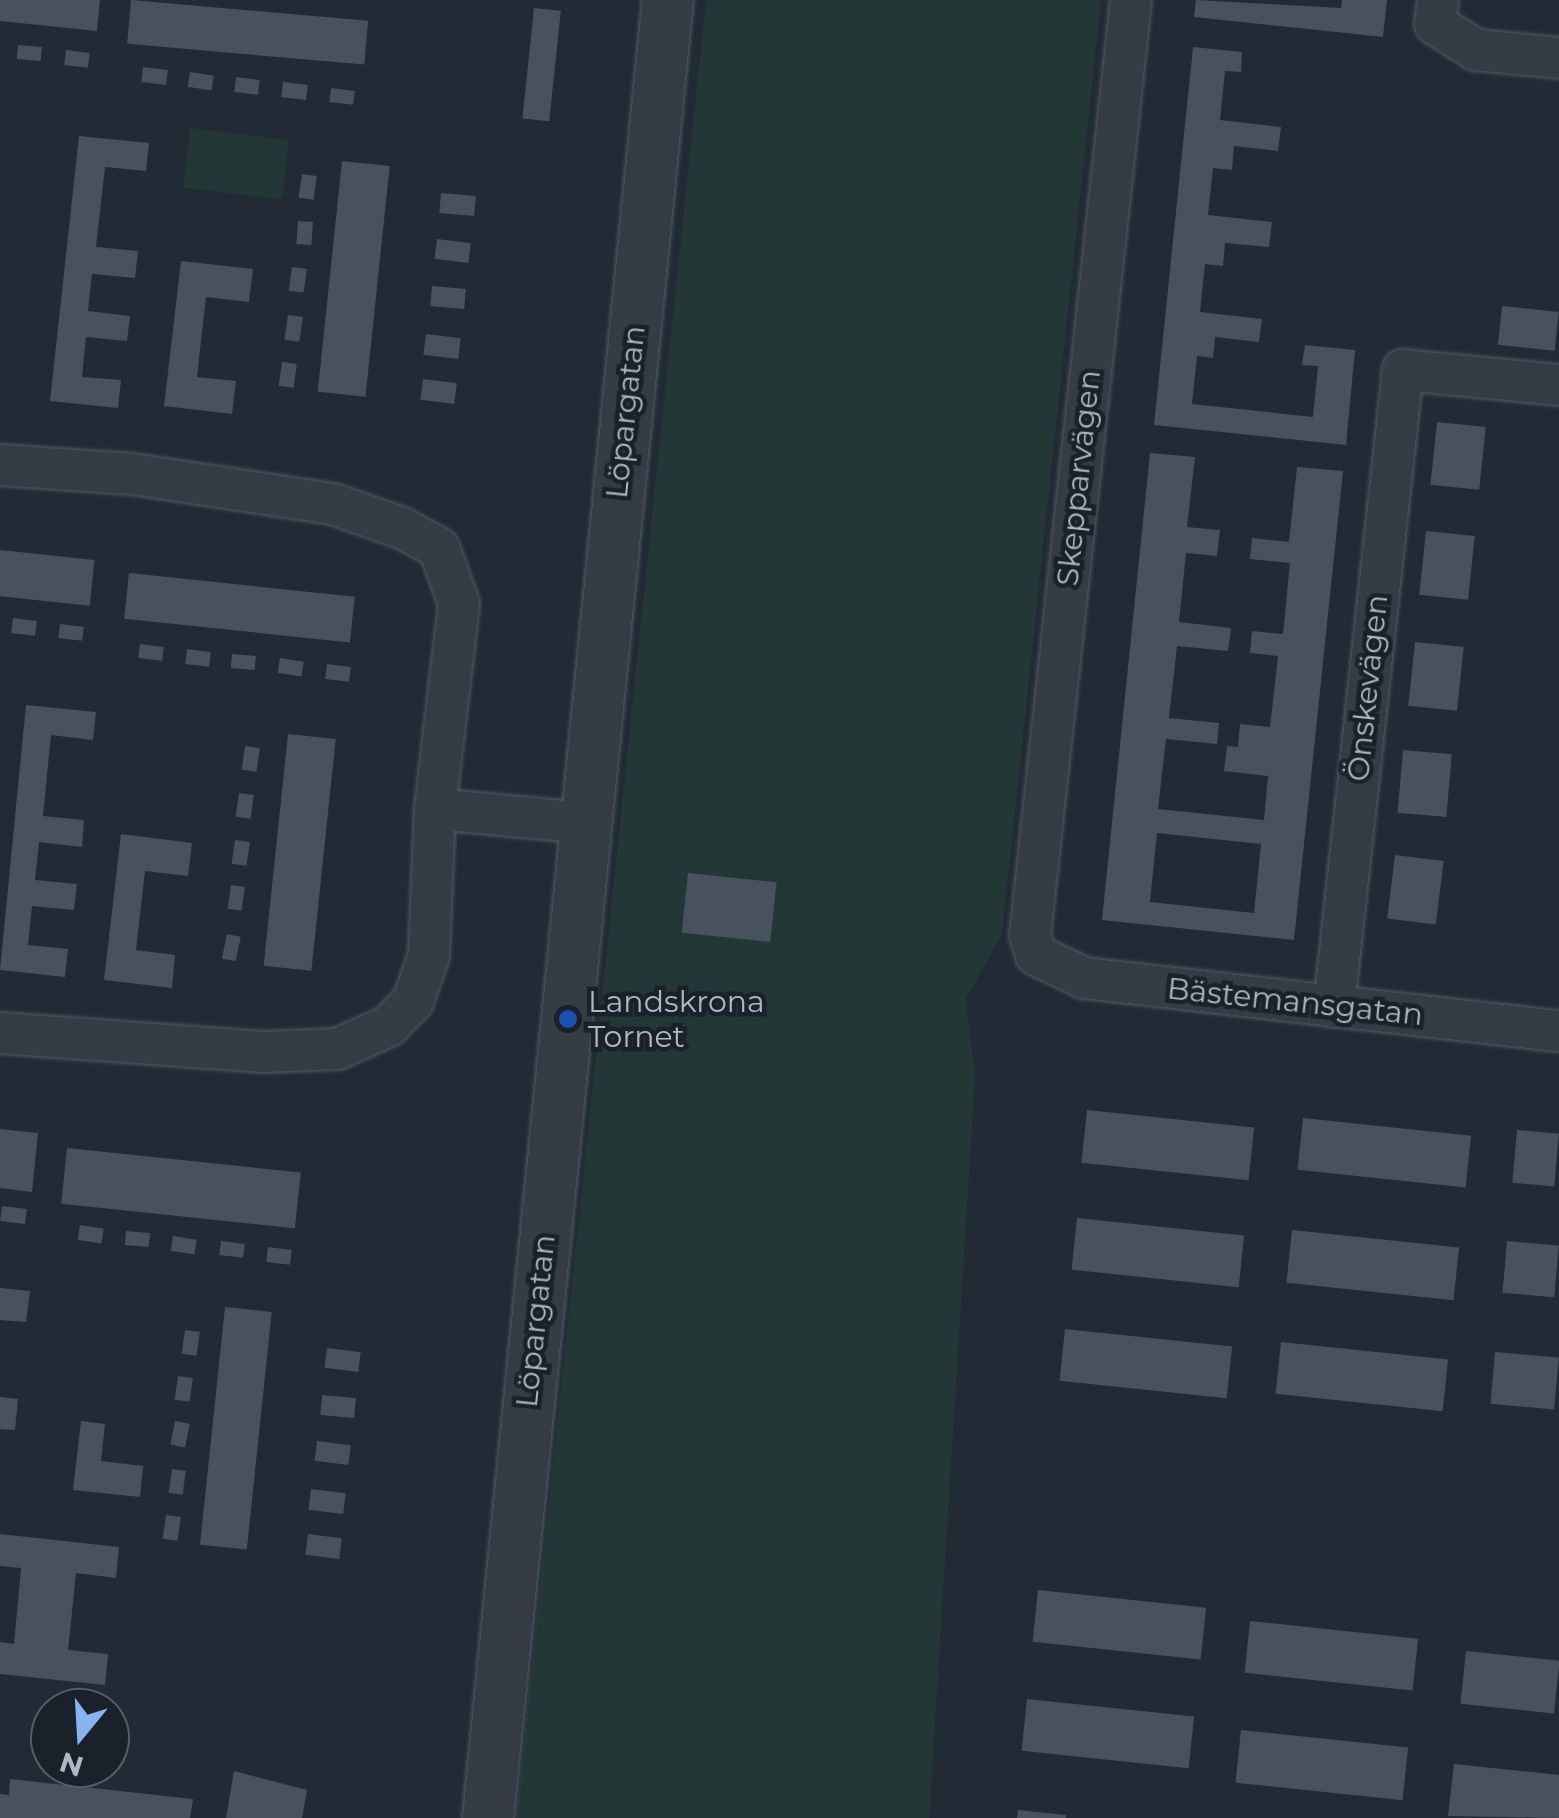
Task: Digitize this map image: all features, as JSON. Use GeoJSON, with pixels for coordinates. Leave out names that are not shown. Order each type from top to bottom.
{"type":"FeatureCollection","features":[{"type":"Feature","properties":{"kind":"street","name":"Löpargatan"},"geometry":{"type":"LineString","coordinates":[[488,1815],[668,0]]}},
{"type":"Feature","properties":{"kind":"street","name":"Skepparvägen"},"geometry":{"type":"LineString","coordinates":[[1036,954],[1032,918],[1131,0]]}},
{"type":"Feature","properties":{"kind":"street"},"geometry":{"type":"LineString","coordinates":[[1436,12],[1476,50],[1559,58]]}},
{"type":"Feature","properties":{"kind":"street","name":"Önskevägen"},"geometry":{"type":"LineString","coordinates":[[1334,1007],[1403,370],[1559,385]]}},
{"type":"Feature","properties":{"kind":"street"},"geometry":{"type":"LineString","coordinates":[[0,465],[132,474],[333,504],[402,528],[438,548],[459,604],[435,809],[429,955],[413,1002],[389,1026],[337,1049],[264,1052],[0,1033]]}},
{"type":"Feature","properties":{"kind":"street"},"geometry":{"type":"LineString","coordinates":[[435,809],[585,823]]}},
{"type":"Feature","properties":{"kind":"street","name":"Bästemansgatan"},"geometry":{"type":"LineString","coordinates":[[1036,954],[1084,978],[1559,1030]]}},
{"type":"Feature","properties":{"kind":"shaded area"},"geometry":{"type":"Polygon","coordinates":[[[706,0],[1101,0],[1002,934],[966,999],[975,1078],[929,1818],[516,1818],[706,0]]]}},
{"type":"Feature","properties":{"kind":"shaded area"},"geometry":{"type":"Polygon","coordinates":[[[190,128],[289,140],[282,200],[183,188],[190,128]]]}},
{"type":"Feature","properties":{"kind":"building"},"geometry":{"type":"Polygon","coordinates":[[[0,0],[100,0],[97,31],[0,21],[0,0]]]}},
{"type":"Feature","properties":{"kind":"building"},"geometry":{"type":"Polygon","coordinates":[[[131,0],[368,21],[364,65],[127,44],[131,0]]]}},
{"type":"Feature","properties":{"kind":"building"},"geometry":{"type":"Polygon","coordinates":[[[1196,0],[1341,8],[1342,0],[1387,0],[1383,37],[1194,17],[1196,0]]]}},
{"type":"Feature","properties":{"kind":"building"},"geometry":{"type":"Polygon","coordinates":[[[534,8],[561,11],[549,121],[522,118],[534,8]]]}},
{"type":"Feature","properties":{"kind":"building"},"geometry":{"type":"Polygon","coordinates":[[[18,45],[42,47],[41,61],[17,59],[18,45]]]}},
{"type":"Feature","properties":{"kind":"building"},"geometry":{"type":"Polygon","coordinates":[[[1193,47],[1242,52],[1241,72],[1225,71],[1220,120],[1281,127],[1278,151],[1234,146],[1232,170],[1213,168],[1208,215],[1272,222],[1269,247],[1225,243],[1223,266],[1205,264],[1200,312],[1262,319],[1259,342],[1215,337],[1213,358],[1197,356],[1192,404],[1313,417],[1318,366],[1302,365],[1305,345],[1355,350],[1346,445],[1154,425],[1193,47]]]}},
{"type":"Feature","properties":{"kind":"building"},"geometry":{"type":"Polygon","coordinates":[[[66,50],[90,53],[88,68],[64,65],[66,50]]]}},
{"type":"Feature","properties":{"kind":"building"},"geometry":{"type":"Polygon","coordinates":[[[143,67],[168,70],[166,85],[141,82],[143,67]]]}},
{"type":"Feature","properties":{"kind":"building"},"geometry":{"type":"Polygon","coordinates":[[[190,72],[214,76],[211,91],[188,87],[190,72]]]}},
{"type":"Feature","properties":{"kind":"building"},"geometry":{"type":"Polygon","coordinates":[[[236,77],[260,80],[258,95],[234,92],[236,77]]]}},
{"type":"Feature","properties":{"kind":"building"},"geometry":{"type":"Polygon","coordinates":[[[283,82],[308,85],[306,100],[281,97],[283,82]]]}},
{"type":"Feature","properties":{"kind":"building"},"geometry":{"type":"Polygon","coordinates":[[[331,88],[355,91],[353,105],[329,102],[331,88]]]}},
{"type":"Feature","properties":{"kind":"building"},"geometry":{"type":"Polygon","coordinates":[[[79,136],[149,143],[146,171],[105,167],[96,247],[138,251],[135,278],[92,274],[88,311],[130,316],[127,341],[86,337],[82,377],[121,380],[118,408],[50,401],[79,136]]]}},
{"type":"Feature","properties":{"kind":"building"},"geometry":{"type":"Polygon","coordinates":[[[342,161],[390,166],[365,397],[318,392],[342,161]]]}},
{"type":"Feature","properties":{"kind":"building"},"geometry":{"type":"Polygon","coordinates":[[[302,174],[317,176],[314,200],[299,198],[302,174]]]}},
{"type":"Feature","properties":{"kind":"building"},"geometry":{"type":"Polygon","coordinates":[[[441,193],[476,196],[474,216],[439,213],[441,193]]]}},
{"type":"Feature","properties":{"kind":"building"},"geometry":{"type":"Polygon","coordinates":[[[298,221],[313,222],[311,245],[296,244],[298,221]]]}},
{"type":"Feature","properties":{"kind":"building"},"geometry":{"type":"Polygon","coordinates":[[[437,239],[471,243],[468,263],[435,259],[437,239]]]}},
{"type":"Feature","properties":{"kind":"building"},"geometry":{"type":"Polygon","coordinates":[[[181,261],[253,269],[249,302],[206,297],[197,377],[236,381],[232,414],[164,406],[181,261]]]}},
{"type":"Feature","properties":{"kind":"building"},"geometry":{"type":"Polygon","coordinates":[[[292,267],[307,269],[304,293],[289,291],[292,267]]]}},
{"type":"Feature","properties":{"kind":"building"},"geometry":{"type":"Polygon","coordinates":[[[432,286],[466,289],[464,309],[430,306],[432,286]]]}},
{"type":"Feature","properties":{"kind":"building"},"geometry":{"type":"Polygon","coordinates":[[[1502,306],[1559,312],[1555,351],[1498,345],[1502,306]]]}},
{"type":"Feature","properties":{"kind":"building"},"geometry":{"type":"Polygon","coordinates":[[[288,315],[303,317],[299,342],[285,340],[288,315]]]}},
{"type":"Feature","properties":{"kind":"building"},"geometry":{"type":"Polygon","coordinates":[[[426,334],[461,338],[458,359],[423,355],[426,334]]]}},
{"type":"Feature","properties":{"kind":"building"},"geometry":{"type":"Polygon","coordinates":[[[282,362],[297,364],[294,388],[279,386],[282,362]]]}},
{"type":"Feature","properties":{"kind":"building"},"geometry":{"type":"Polygon","coordinates":[[[423,379],[457,383],[454,404],[420,400],[423,379]]]}},
{"type":"Feature","properties":{"kind":"building"},"geometry":{"type":"Polygon","coordinates":[[[1437,422],[1486,427],[1479,490],[1430,485],[1437,422]]]}},
{"type":"Feature","properties":{"kind":"building"},"geometry":{"type":"Polygon","coordinates":[[[1150,453],[1195,457],[1187,527],[1220,530],[1217,556],[1186,553],[1179,622],[1231,628],[1228,651],[1177,646],[1169,718],[1219,723],[1217,744],[1166,739],[1158,809],[1264,820],[1268,776],[1224,771],[1227,746],[1238,747],[1240,724],[1270,727],[1278,656],[1250,653],[1252,631],[1283,634],[1290,563],[1250,559],[1252,538],[1289,542],[1297,467],[1343,471],[1294,940],[1102,920],[1150,453]],[[1157,833],[1150,902],[1254,913],[1261,844],[1157,833]]]}},
{"type":"Feature","properties":{"kind":"building"},"geometry":{"type":"Polygon","coordinates":[[[1426,531],[1475,536],[1468,600],[1419,595],[1426,531]]]}},
{"type":"Feature","properties":{"kind":"building"},"geometry":{"type":"Polygon","coordinates":[[[0,550],[94,560],[90,606],[0,596],[0,550]]]}},
{"type":"Feature","properties":{"kind":"building"},"geometry":{"type":"Polygon","coordinates":[[[129,573],[355,597],[350,642],[124,619],[129,573]]]}},
{"type":"Feature","properties":{"kind":"building"},"geometry":{"type":"Polygon","coordinates":[[[13,618],[37,621],[35,636],[11,633],[13,618]]]}},
{"type":"Feature","properties":{"kind":"building"},"geometry":{"type":"Polygon","coordinates":[[[60,624],[84,627],[82,641],[58,638],[60,624]]]}},
{"type":"Feature","properties":{"kind":"building"},"geometry":{"type":"Polygon","coordinates":[[[1415,642],[1464,647],[1457,711],[1408,706],[1415,642]]]}},
{"type":"Feature","properties":{"kind":"building"},"geometry":{"type":"Polygon","coordinates":[[[140,644],[164,647],[162,661],[138,658],[140,644]]]}},
{"type":"Feature","properties":{"kind":"building"},"geometry":{"type":"Polygon","coordinates":[[[187,649],[211,652],[209,667],[185,664],[187,649]]]}},
{"type":"Feature","properties":{"kind":"building"},"geometry":{"type":"Polygon","coordinates":[[[232,654],[256,656],[255,670],[231,668],[232,654]]]}},
{"type":"Feature","properties":{"kind":"building"},"geometry":{"type":"Polygon","coordinates":[[[280,658],[304,662],[301,677],[278,673],[280,658]]]}},
{"type":"Feature","properties":{"kind":"building"},"geometry":{"type":"Polygon","coordinates":[[[327,664],[351,667],[349,682],[325,679],[327,664]]]}},
{"type":"Feature","properties":{"kind":"building"},"geometry":{"type":"Polygon","coordinates":[[[26,705],[96,712],[93,740],[51,735],[43,816],[84,820],[82,847],[39,842],[35,880],[77,884],[74,910],[32,906],[28,945],[68,949],[65,977],[0,970],[26,705]]]}},
{"type":"Feature","properties":{"kind":"building"},"geometry":{"type":"Polygon","coordinates":[[[288,734],[336,739],[311,971],[264,966],[288,734]]]}},
{"type":"Feature","properties":{"kind":"building"},"geometry":{"type":"Polygon","coordinates":[[[245,746],[260,748],[257,772],[242,770],[245,746]]]}},
{"type":"Feature","properties":{"kind":"building"},"geometry":{"type":"Polygon","coordinates":[[[1403,750],[1452,754],[1446,817],[1398,813],[1403,750]]]}},
{"type":"Feature","properties":{"kind":"building"},"geometry":{"type":"Polygon","coordinates":[[[239,793],[254,795],[251,819],[236,817],[239,793]]]}},
{"type":"Feature","properties":{"kind":"building"},"geometry":{"type":"Polygon","coordinates":[[[121,834],[192,843],[188,876],[145,871],[136,950],[175,955],[172,988],[104,980],[121,834]]]}},
{"type":"Feature","properties":{"kind":"building"},"geometry":{"type":"Polygon","coordinates":[[[235,840],[250,842],[247,866],[232,864],[235,840]]]}},
{"type":"Feature","properties":{"kind":"building"},"geometry":{"type":"Polygon","coordinates":[[[1395,855],[1444,861],[1436,924],[1387,919],[1395,855]]]}},
{"type":"Feature","properties":{"kind":"building"},"geometry":{"type":"Polygon","coordinates":[[[688,873],[777,882],[770,942],[682,933],[688,873]]]}},
{"type":"Feature","properties":{"kind":"building"},"geometry":{"type":"Polygon","coordinates":[[[231,885],[245,887],[242,911],[228,909],[231,885]]]}},
{"type":"Feature","properties":{"kind":"building"},"geometry":{"type":"Polygon","coordinates":[[[227,934],[241,937],[235,961],[222,958],[227,934]]]}},
{"type":"Feature","properties":{"kind":"building"},"geometry":{"type":"Polygon","coordinates":[[[1087,1110],[1254,1128],[1249,1180],[1081,1163],[1087,1110]]]}},
{"type":"Feature","properties":{"kind":"building"},"geometry":{"type":"Polygon","coordinates":[[[1303,1118],[1471,1136],[1466,1187],[1298,1170],[1303,1118]]]}},
{"type":"Feature","properties":{"kind":"building"},"geometry":{"type":"Polygon","coordinates":[[[0,1129],[38,1133],[32,1192],[0,1188],[0,1129]]]}},
{"type":"Feature","properties":{"kind":"building"},"geometry":{"type":"Polygon","coordinates":[[[1517,1130],[1559,1134],[1554,1186],[1512,1183],[1517,1130]]]}},
{"type":"Feature","properties":{"kind":"building"},"geometry":{"type":"Polygon","coordinates":[[[67,1148],[301,1173],[295,1228],[61,1204],[67,1148]]]}},
{"type":"Feature","properties":{"kind":"building"},"geometry":{"type":"Polygon","coordinates":[[[2,1206],[27,1209],[25,1224],[0,1221],[2,1206]]]}},
{"type":"Feature","properties":{"kind":"building"},"geometry":{"type":"Polygon","coordinates":[[[1077,1218],[1244,1236],[1239,1287],[1072,1270],[1077,1218]]]}},
{"type":"Feature","properties":{"kind":"building"},"geometry":{"type":"Polygon","coordinates":[[[80,1225],[104,1229],[101,1244],[78,1240],[80,1225]]]}},
{"type":"Feature","properties":{"kind":"building"},"geometry":{"type":"Polygon","coordinates":[[[1292,1230],[1459,1248],[1454,1300],[1286,1283],[1292,1230]]]}},
{"type":"Feature","properties":{"kind":"building"},"geometry":{"type":"Polygon","coordinates":[[[126,1231],[150,1233],[149,1247],[125,1245],[126,1231]]]}},
{"type":"Feature","properties":{"kind":"building"},"geometry":{"type":"Polygon","coordinates":[[[173,1236],[197,1240],[194,1255],[171,1251],[173,1236]]]}},
{"type":"Feature","properties":{"kind":"building"},"geometry":{"type":"Polygon","coordinates":[[[221,1241],[245,1244],[243,1258],[219,1255],[221,1241]]]}},
{"type":"Feature","properties":{"kind":"building"},"geometry":{"type":"Polygon","coordinates":[[[1507,1241],[1559,1246],[1554,1297],[1502,1293],[1507,1241]]]}},
{"type":"Feature","properties":{"kind":"building"},"geometry":{"type":"Polygon","coordinates":[[[268,1247],[292,1250],[290,1265],[266,1262],[268,1247]]]}},
{"type":"Feature","properties":{"kind":"building"},"geometry":{"type":"Polygon","coordinates":[[[0,1288],[30,1291],[26,1322],[0,1320],[0,1288]]]}},
{"type":"Feature","properties":{"kind":"building"},"geometry":{"type":"Polygon","coordinates":[[[225,1307],[272,1312],[247,1550],[200,1545],[225,1307]]]}},
{"type":"Feature","properties":{"kind":"building"},"geometry":{"type":"Polygon","coordinates":[[[1065,1329],[1232,1347],[1227,1398],[1060,1381],[1065,1329]]]}},
{"type":"Feature","properties":{"kind":"building"},"geometry":{"type":"Polygon","coordinates":[[[185,1330],[200,1332],[197,1356],[182,1354],[185,1330]]]}},
{"type":"Feature","properties":{"kind":"building"},"geometry":{"type":"Polygon","coordinates":[[[1281,1342],[1448,1360],[1443,1411],[1276,1394],[1281,1342]]]}},
{"type":"Feature","properties":{"kind":"building"},"geometry":{"type":"Polygon","coordinates":[[[327,1348],[361,1352],[358,1372],[325,1368],[327,1348]]]}},
{"type":"Feature","properties":{"kind":"building"},"geometry":{"type":"Polygon","coordinates":[[[1495,1352],[1559,1358],[1554,1409],[1490,1404],[1495,1352]]]}},
{"type":"Feature","properties":{"kind":"building"},"geometry":{"type":"Polygon","coordinates":[[[178,1376],[193,1378],[190,1402],[175,1400],[178,1376]]]}},
{"type":"Feature","properties":{"kind":"building"},"geometry":{"type":"Polygon","coordinates":[[[322,1395],[356,1398],[354,1418],[320,1415],[322,1395]]]}},
{"type":"Feature","properties":{"kind":"building"},"geometry":{"type":"Polygon","coordinates":[[[0,1397],[18,1399],[15,1430],[0,1429],[0,1397]]]}},
{"type":"Feature","properties":{"kind":"building"},"geometry":{"type":"Polygon","coordinates":[[[81,1421],[105,1424],[101,1461],[143,1466],[140,1497],[73,1490],[81,1421]]]}},
{"type":"Feature","properties":{"kind":"building"},"geometry":{"type":"Polygon","coordinates":[[[175,1421],[190,1424],[185,1447],[170,1445],[175,1421]]]}},
{"type":"Feature","properties":{"kind":"building"},"geometry":{"type":"Polygon","coordinates":[[[317,1441],[351,1445],[348,1465],[315,1461],[317,1441]]]}},
{"type":"Feature","properties":{"kind":"building"},"geometry":{"type":"Polygon","coordinates":[[[172,1469],[186,1471],[183,1495],[169,1493],[172,1469]]]}},
{"type":"Feature","properties":{"kind":"building"},"geometry":{"type":"Polygon","coordinates":[[[311,1489],[346,1493],[343,1514],[308,1510],[311,1489]]]}},
{"type":"Feature","properties":{"kind":"building"},"geometry":{"type":"Polygon","coordinates":[[[166,1515],[181,1517],[178,1541],[163,1539],[166,1515]]]}},
{"type":"Feature","properties":{"kind":"building"},"geometry":{"type":"Polygon","coordinates":[[[0,1534],[119,1547],[116,1578],[76,1573],[68,1650],[108,1654],[105,1685],[0,1674],[0,1642],[14,1644],[21,1568],[0,1566],[0,1534]]]}},
{"type":"Feature","properties":{"kind":"building"},"geometry":{"type":"Polygon","coordinates":[[[308,1534],[342,1538],[339,1559],[305,1555],[308,1534]]]}},
{"type":"Feature","properties":{"kind":"building"},"geometry":{"type":"Polygon","coordinates":[[[1038,1590],[1206,1608],[1201,1659],[1033,1642],[1038,1590]]]}},
{"type":"Feature","properties":{"kind":"building"},"geometry":{"type":"Polygon","coordinates":[[[1250,1621],[1418,1639],[1413,1690],[1245,1673],[1250,1621]]]}},
{"type":"Feature","properties":{"kind":"building"},"geometry":{"type":"Polygon","coordinates":[[[1466,1651],[1559,1661],[1554,1714],[1460,1704],[1466,1651]]]}},
{"type":"Feature","properties":{"kind":"building"},"geometry":{"type":"Polygon","coordinates":[[[1027,1699],[1194,1717],[1189,1768],[1022,1751],[1027,1699]]]}},
{"type":"Feature","properties":{"kind":"building"},"geometry":{"type":"Polygon","coordinates":[[[1241,1730],[1408,1748],[1403,1800],[1235,1783],[1241,1730]]]}},
{"type":"Feature","properties":{"kind":"building"},"geometry":{"type":"Polygon","coordinates":[[[1454,1764],[1559,1775],[1559,1818],[1448,1816],[1454,1764]]]}},
{"type":"Feature","properties":{"kind":"building"},"geometry":{"type":"Polygon","coordinates":[[[234,1771],[307,1790],[302,1818],[226,1818],[234,1771]]]}},
{"type":"Feature","properties":{"kind":"building"},"geometry":{"type":"Polygon","coordinates":[[[10,1779],[30,1781],[30,1788],[92,1788],[193,1799],[190,1818],[0,1818],[0,1794],[9,1795],[10,1779]]]}},
{"type":"Feature","properties":{"kind":"building"},"geometry":{"type":"Polygon","coordinates":[[[1018,1810],[1066,1815],[1066,1818],[1017,1818],[1018,1810]]]}},
{"type":"Feature","properties":{"kind":"place","name":"Landskrona Tornet"},"geometry":{"type":"Point","coordinates":[568,1019]}}]}
